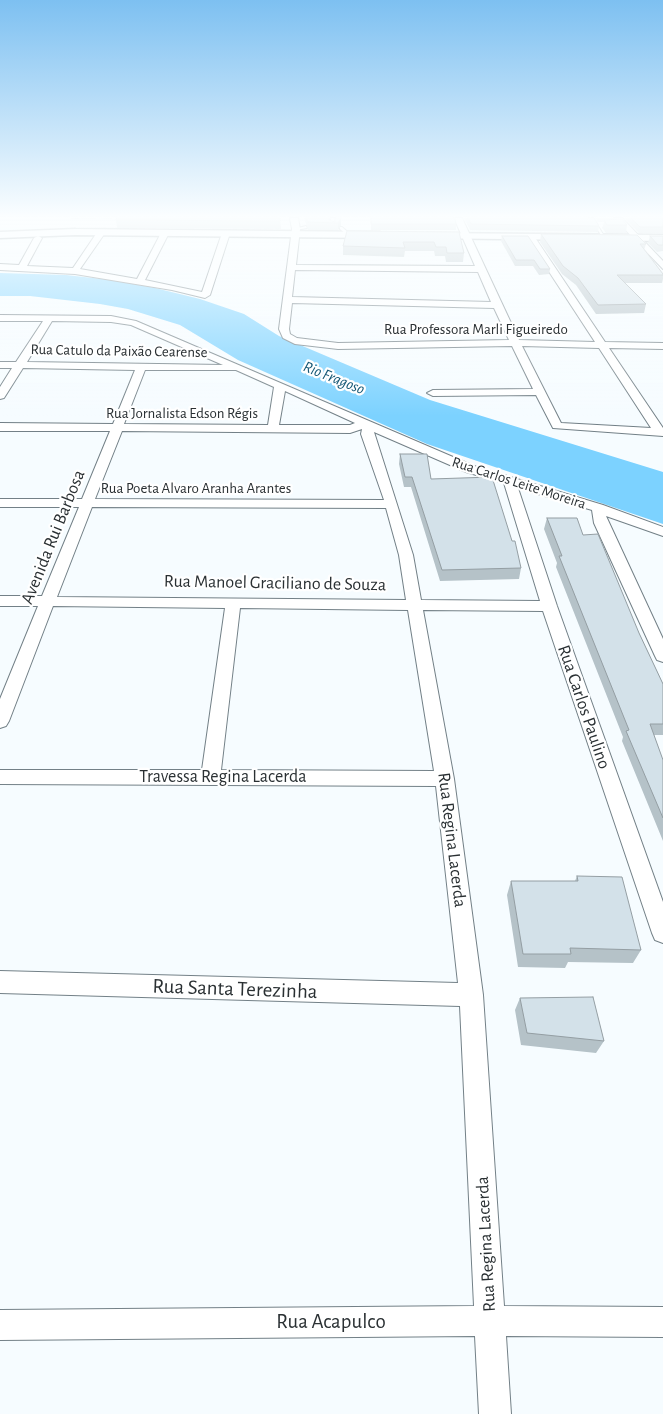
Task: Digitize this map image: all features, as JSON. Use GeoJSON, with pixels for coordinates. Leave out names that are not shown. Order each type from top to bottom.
{"type":"FeatureCollection","features":[{"type":"Feature","properties":{"kind":"street"},"geometry":{"type":"LineString","coordinates":[[154,284],[205,295],[209,284]]}},
{"type":"Feature","properties":{"kind":"street"},"geometry":{"type":"LineString","coordinates":[[290,284],[289,300],[497,305]]}},
{"type":"Feature","properties":{"kind":"street"},"geometry":{"type":"LineString","coordinates":[[488,284],[557,426],[662,432]]}},
{"type":"Feature","properties":{"kind":"street"},"geometry":{"type":"LineString","coordinates":[[564,284],[601,344],[662,432]]}},
{"type":"Feature","properties":{"kind":"street","name":"Rua Professora Marli Figueiredo"},"geometry":{"type":"LineString","coordinates":[[289,300],[284,329],[285,335],[290,339],[310,344],[338,346],[516,343],[663,346]]}},
{"type":"Feature","properties":{"kind":"street"},"geometry":{"type":"LineString","coordinates":[[0,318],[111,319],[133,323],[280,385],[368,425]]}},
{"type":"Feature","properties":{"kind":"street"},"geometry":{"type":"LineString","coordinates":[[0,396],[49,319]]}},
{"type":"Feature","properties":{"kind":"street","name":"Rua Catulo da Paixão Cearense"},"geometry":{"type":"LineString","coordinates":[[0,365],[238,368]]}},
{"type":"Feature","properties":{"kind":"street","name":"Avenida Rui Barbosa"},"geometry":{"type":"LineString","coordinates":[[0,721],[141,368]]}},
{"type":"Feature","properties":{"kind":"street"},"geometry":{"type":"LineString","coordinates":[[273,429],[280,385]]}},
{"type":"Feature","properties":{"kind":"street"},"geometry":{"type":"LineString","coordinates":[[432,393],[540,392]]}},
{"type":"Feature","properties":{"kind":"street","name":"Rua Jornalista Edson Régis"},"geometry":{"type":"LineString","coordinates":[[0,427],[350,429],[368,425]]}},
{"type":"Feature","properties":{"kind":"street","name":"Rua Carlos Leite Moreira"},"geometry":{"type":"LineString","coordinates":[[368,425],[470,469],[598,508],[601,523],[663,656]]}},
{"type":"Feature","properties":{"kind":"street","name":"Rua Regina Lacerda"},"geometry":{"type":"LineString","coordinates":[[368,425],[367,434],[392,504],[406,555],[446,779],[471,995],[496,1414]]}},
{"type":"Feature","properties":{"kind":"street","name":"Rua Carlos Paulino"},"geometry":{"type":"LineString","coordinates":[[509,480],[549,606],[663,933]]}},
{"type":"Feature","properties":{"kind":"street","name":"Rua Poeta Alvaro Aranha Arantes"},"geometry":{"type":"LineString","coordinates":[[0,503],[392,504]]}},
{"type":"Feature","properties":{"kind":"street"},"geometry":{"type":"LineString","coordinates":[[598,508],[663,532]]}},
{"type":"Feature","properties":{"kind":"street","name":"Rua Manoel Graciliano de Souza"},"geometry":{"type":"LineString","coordinates":[[0,601],[549,606]]}},
{"type":"Feature","properties":{"kind":"street"},"geometry":{"type":"LineString","coordinates":[[211,777],[233,602]]}},
{"type":"Feature","properties":{"kind":"street","name":"Travessa Regina Lacerda"},"geometry":{"type":"LineString","coordinates":[[0,777],[446,779]]}},
{"type":"Feature","properties":{"kind":"street","name":"Rua Santa Terezinha"},"geometry":{"type":"LineString","coordinates":[[0,982],[471,995]]}},
{"type":"Feature","properties":{"kind":"street","name":"Rua Acapulco"},"geometry":{"type":"LineString","coordinates":[[0,1325],[490,1321],[663,1322]]}},
{"type":"Feature","properties":{"kind":"water","name":"Rio Fragoso"},"geometry":{"type":"Polygon","coordinates":[[[0,284],[133,284],[200,299],[244,314],[279,336],[430,400],[663,472],[663,524],[427,444],[238,360],[180,325],[128,309],[100,304],[30,296],[0,296],[0,284]]]}},
{"type":"Feature","properties":{"kind":"building"},"geometry":{"type":"Polygon","coordinates":[[[582,284],[626,284],[646,304],[598,305],[582,284]]]}},
{"type":"Feature","properties":{"kind":"building"},"geometry":{"type":"Polygon","coordinates":[[[400,454],[427,454],[431,479],[492,477],[512,541],[515,541],[521,568],[442,570],[412,477],[405,477],[400,454]]]}},
{"type":"Feature","properties":{"kind":"building"},"geometry":{"type":"Polygon","coordinates":[[[547,518],[577,518],[583,535],[598,534],[639,633],[663,684],[663,724],[650,724],[663,760],[663,818],[626,731],[629,730],[559,556],[562,556],[547,518]]]}},
{"type":"Feature","properties":{"kind":"building"},"geometry":{"type":"Polygon","coordinates":[[[577,876],[622,877],[641,950],[570,948],[571,954],[523,954],[511,881],[578,881],[577,876]]]}},
{"type":"Feature","properties":{"kind":"building"},"geometry":{"type":"Polygon","coordinates":[[[593,997],[604,1041],[527,1033],[520,998],[593,997]]]}}]}
